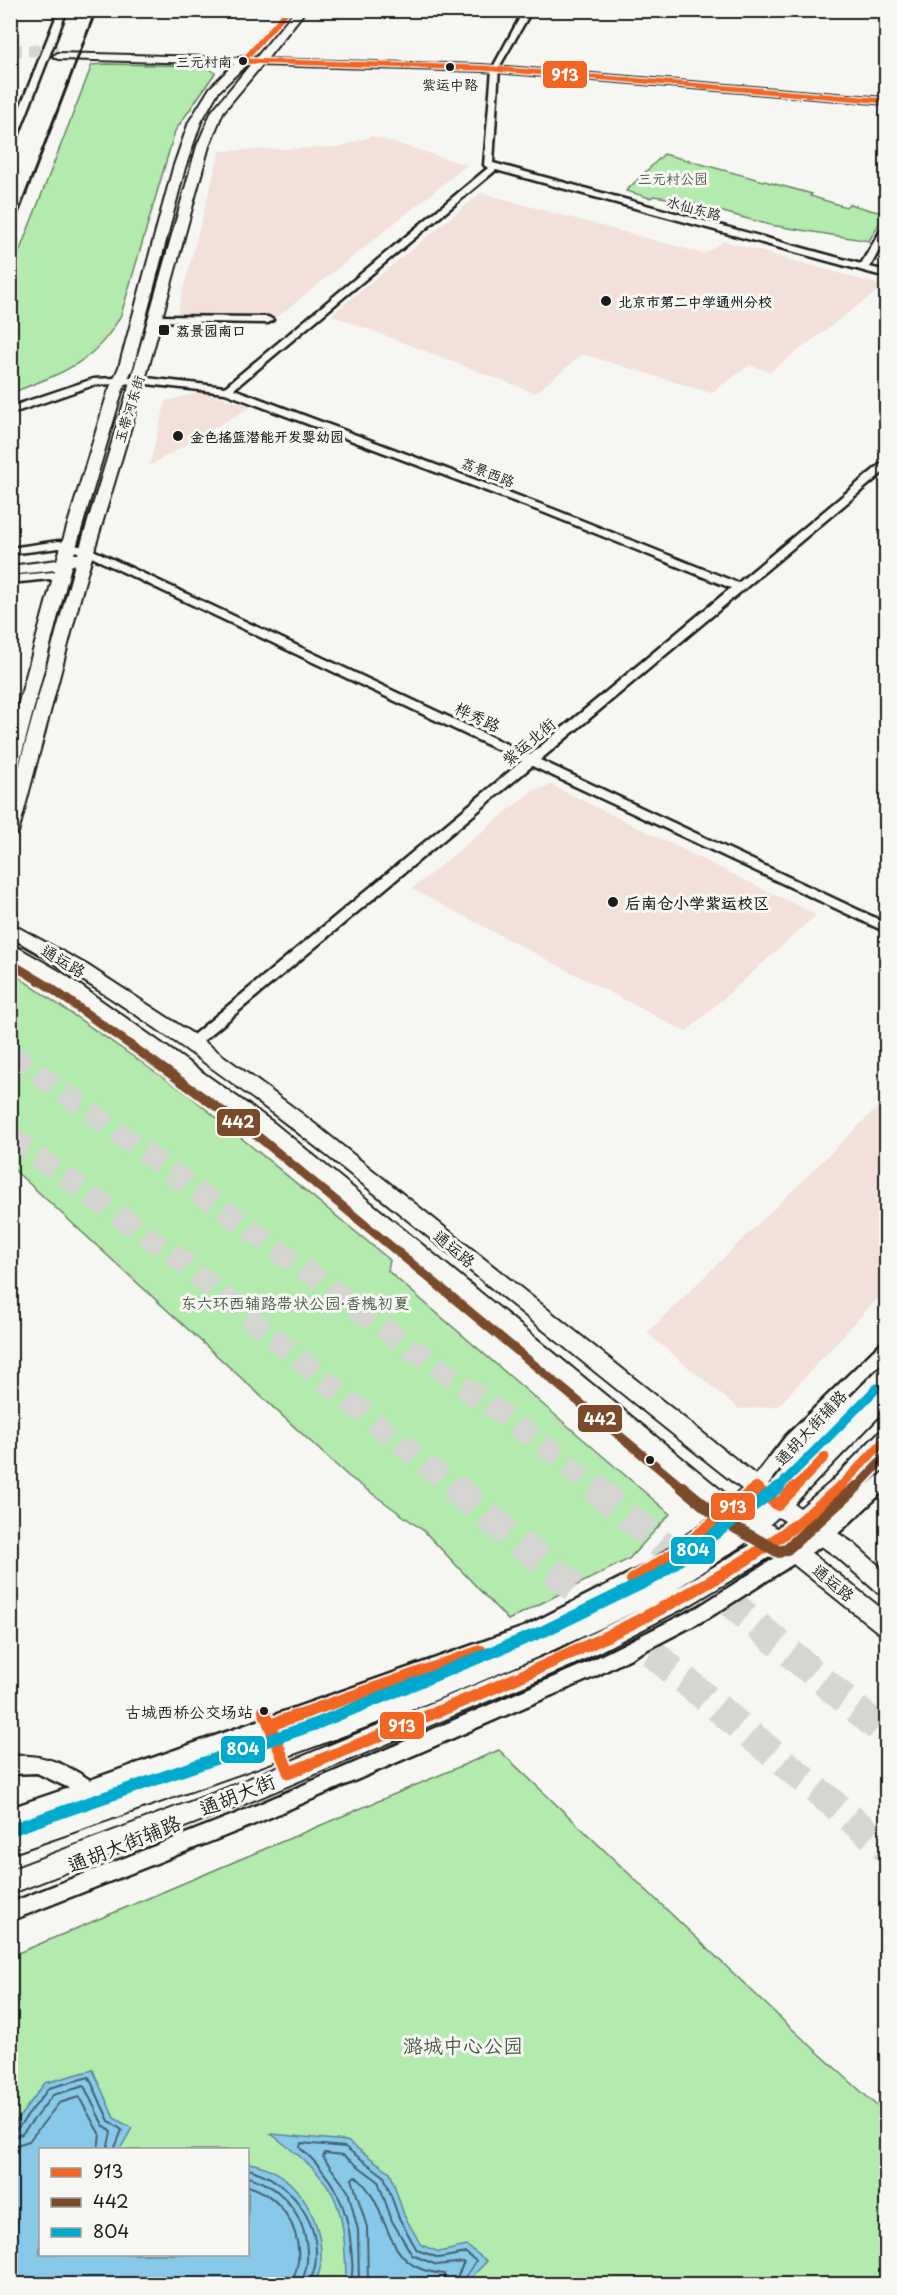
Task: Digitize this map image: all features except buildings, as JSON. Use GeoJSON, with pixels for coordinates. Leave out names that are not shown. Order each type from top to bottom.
{"type":"FeatureCollection","features":[{"type":"Feature","properties":{"kind":"main road","name":"玉带河东街"},"geometry":{"type":"LineString","coordinates":[[10,833],[87,551],[209,129],[218,111],[288,10]]}},
{"type":"Feature","properties":{"kind":"main road","name":"玉带河东街"},"geometry":{"type":"LineString","coordinates":[[10,768],[69,546],[115,392],[121,381],[141,315],[179,168],[195,122],[214,90],[253,59],[301,10]]}},
{"type":"Feature","properties":{"kind":"main road"},"geometry":{"type":"LineString","coordinates":[[59,54],[497,67],[886,98]]}},
{"type":"Feature","properties":{"kind":"main road"},"geometry":{"type":"LineString","coordinates":[[10,559],[69,546],[87,551]]}},
{"type":"Feature","properties":{"kind":"main road"},"geometry":{"type":"LineString","coordinates":[[10,571],[64,564],[87,551]]}},
{"type":"Feature","properties":{"kind":"main road","name":"通运路"},"geometry":{"type":"LineString","coordinates":[[10,928],[81,969],[192,1044],[294,1118],[756,1488],[825,1535],[886,1586]]}},
{"type":"Feature","properties":{"kind":"main road","name":"通运路"},"geometry":{"type":"LineString","coordinates":[[10,949],[55,976],[267,1128],[730,1511],[788,1546],[886,1625]]}},
{"type":"Feature","properties":{"kind":"main road","name":"通胡大街"},"geometry":{"type":"LineString","coordinates":[[10,1844],[320,1736],[549,1642],[663,1586],[753,1525],[778,1505],[886,1396]]}},
{"type":"Feature","properties":{"kind":"main road","name":"通胡大街"},"geometry":{"type":"LineString","coordinates":[[10,1882],[233,1797],[565,1658],[788,1546],[801,1519],[838,1489],[886,1439]]}},
{"type":"Feature","properties":{"kind":"street"},"geometry":{"type":"LineString","coordinates":[[10,146],[63,10]]}},
{"type":"Feature","properties":{"kind":"street"},"geometry":{"type":"LineString","coordinates":[[494,167],[488,165],[497,67],[528,10]]}},
{"type":"Feature","properties":{"kind":"street"},"geometry":{"type":"LineString","coordinates":[[227,390],[494,167]]}},
{"type":"Feature","properties":{"kind":"street","name":"水仙东路"},"geometry":{"type":"LineString","coordinates":[[494,167],[886,274]]}},
{"type":"Feature","properties":{"kind":"street"},"geometry":{"type":"LineString","coordinates":[[864,268],[886,230]]}},
{"type":"Feature","properties":{"kind":"street"},"geometry":{"type":"LineString","coordinates":[[153,319],[268,320]]}},
{"type":"Feature","properties":{"kind":"street","name":"荔景西路"},"geometry":{"type":"LineString","coordinates":[[10,411],[93,382],[138,380],[227,390],[549,511],[738,587]]}},
{"type":"Feature","properties":{"kind":"street","name":"紫运北街"},"geometry":{"type":"LineString","coordinates":[[192,1044],[886,465]]}},
{"type":"Feature","properties":{"kind":"street"},"geometry":{"type":"LineString","coordinates":[[10,551],[44,545],[69,546]]}},
{"type":"Feature","properties":{"kind":"street","name":"桦秀路"},"geometry":{"type":"LineString","coordinates":[[87,551],[886,928]]}},
{"type":"Feature","properties":{"kind":"street"},"geometry":{"type":"LineString","coordinates":[[10,580],[53,575],[61,582]]}},
{"type":"Feature","properties":{"kind":"street","name":"通胡大街辅路"},"geometry":{"type":"LineString","coordinates":[[10,1817],[530,1633],[654,1569],[730,1511],[756,1488],[792,1441],[886,1348]]}},
{"type":"Feature","properties":{"kind":"street","name":"通胡大街辅路"},"geometry":{"type":"LineString","coordinates":[[10,1912],[243,1820],[588,1671],[704,1612],[788,1546],[825,1535],[886,1479]]}},
{"type":"Feature","properties":{"kind":"street"},"geometry":{"type":"LineString","coordinates":[[10,1766],[22,1762],[54,1771],[88,1789],[111,1808]]}},
{"type":"Feature","properties":{"kind":"shaded area"},"geometry":{"type":"Polygon","coordinates":[[[372,136],[467,165],[276,318],[176,317],[220,151],[340,147],[372,136]]]}},
{"type":"Feature","properties":{"kind":"shaded area","name":"北京市第二中学通州分校"},"geometry":{"type":"Polygon","coordinates":[[[481,193],[704,254],[724,241],[884,286],[770,372],[750,365],[711,393],[583,354],[535,393],[331,315],[481,193]]]}},
{"type":"Feature","properties":{"kind":"shaded area","name":"金色摇篮潜能开发婴幼园"},"geometry":{"type":"Polygon","coordinates":[[[201,392],[252,406],[149,466],[166,401],[201,392]]]}},
{"type":"Feature","properties":{"kind":"shaded area","name":"后南仓小学紫运校区"},"geometry":{"type":"Polygon","coordinates":[[[551,785],[816,915],[686,1032],[412,889],[532,791],[551,785]]]}},
{"type":"Feature","properties":{"kind":"shaded area"},"geometry":{"type":"Polygon","coordinates":[[[886,1099],[886,1289],[778,1406],[739,1409],[647,1333],[886,1099]]]}},
{"type":"Feature","properties":{"kind":"green space"},"geometry":{"type":"Polygon","coordinates":[[[92,65],[207,66],[215,73],[175,131],[121,315],[111,332],[100,345],[74,365],[45,380],[11,393],[11,273],[92,65]]]}},
{"type":"Feature","properties":{"kind":"green space","name":"三元村公园"},"geometry":{"type":"Polygon","coordinates":[[[664,154],[812,194],[810,196],[846,207],[849,204],[885,214],[869,241],[770,225],[680,200],[654,196],[650,198],[626,191],[664,154]]]}},
{"type":"Feature","properties":{"kind":"green space","name":"东六环西辅路带状公园·香槐初夏"},"geometry":{"type":"Polygon","coordinates":[[[10,971],[190,1096],[390,1260],[388,1271],[670,1514],[629,1559],[508,1620],[424,1531],[348,1476],[11,1167],[10,971]]]}},
{"type":"Feature","properties":{"kind":"green space","name":"潞城中心公园"},"geometry":{"type":"Polygon","coordinates":[[[499,1750],[790,2027],[886,2114],[886,2284],[11,2284],[11,1956],[499,1750]]]}},
{"type":"Feature","properties":{"kind":"water"},"geometry":{"type":"Polygon","coordinates":[[[93,2070],[114,2118],[132,2128],[121,2148],[39,2148],[39,2256],[249,2256],[249,2163],[264,2167],[292,2185],[311,2212],[317,2228],[321,2265],[314,2284],[17,2284],[18,2274],[10,2259],[11,2128],[45,2083],[93,2070]]]}},
{"type":"Feature","properties":{"kind":"water"},"geometry":{"type":"Polygon","coordinates":[[[271,2134],[347,2141],[390,2172],[404,2215],[421,2245],[439,2252],[467,2246],[487,2261],[465,2284],[343,2284],[346,2279],[343,2228],[332,2194],[310,2166],[271,2134]]]}},
{"type":"Feature","properties":{"kind":"tunnel"},"geometry":{"type":"LineString","coordinates":[[10,50],[61,51]]}},
{"type":"Feature","properties":{"kind":"tunnel"},"geometry":{"type":"LineString","coordinates":[[10,1053],[547,1448],[595,1489]]}},
{"type":"Feature","properties":{"kind":"tunnel"},"geometry":{"type":"LineString","coordinates":[[10,1137],[179,1259],[455,1489]]}},
{"type":"Feature","properties":{"kind":"tunnel"},"geometry":{"type":"LineString","coordinates":[[453,1487],[886,1848]]}},
{"type":"Feature","properties":{"kind":"tunnel"},"geometry":{"type":"LineString","coordinates":[[593,1487],[886,1734]]}},
{"type":"Feature","properties":{"kind":"railway"},"geometry":{"type":"LineString","coordinates":[[10,235],[96,10]]}},
{"type":"Feature","properties":{"kind":"transit line","name":"913"},"geometry":{"type":"LineString","coordinates":[[243,61],[288,10]]}},
{"type":"Feature","properties":{"kind":"transit line","name":"913"},"geometry":{"type":"LineString","coordinates":[[243,61],[482,68],[886,101]]}},
{"type":"Feature","properties":{"kind":"transit line","name":"442"},"geometry":{"type":"LineString","coordinates":[[10,963],[48,986],[260,1138],[722,1520],[773,1550],[779,1552],[787,1549],[846,1498],[886,1456]]}},
{"type":"Feature","properties":{"kind":"transit line","name":"804"},"geometry":{"type":"LineString","coordinates":[[10,1830],[316,1724],[544,1631],[657,1576],[770,1496],[877,1388]]}},
{"type":"Feature","properties":{"kind":"transit line","name":"913"},"geometry":{"type":"LineString","coordinates":[[264,1711],[289,1773],[565,1658],[680,1599],[779,1540],[838,1489],[886,1439]]}},
{"type":"Feature","properties":{"kind":"transit line","name":"913"},"geometry":{"type":"LineString","coordinates":[[632,1580],[681,1549],[756,1488],[778,1505],[825,1457]]}},
{"type":"Feature","properties":{"kind":"transit line","name":"913"},"geometry":{"type":"LineString","coordinates":[[270,1725],[481,1651]]}},
{"type":"Feature","properties":{"kind":"place","name":"三元村南"},"geometry":{"type":"Point","coordinates":[243,61]}},
{"type":"Feature","properties":{"kind":"place","name":"紫运中路"},"geometry":{"type":"Point","coordinates":[450,67]}},
{"type":"Feature","properties":{"kind":"place","name":"北京市第二中学通州分校"},"geometry":{"type":"Point","coordinates":[606,301]}},
{"type":"Feature","properties":{"kind":"place","name":"荔景园南口"},"geometry":{"type":"Point","coordinates":[164,330]}},
{"type":"Feature","properties":{"kind":"place","name":"金色摇篮潜能开发婴幼园"},"geometry":{"type":"Point","coordinates":[178,436]}},
{"type":"Feature","properties":{"kind":"place","name":"后南仓小学紫运校区"},"geometry":{"type":"Point","coordinates":[613,902]}},
{"type":"Feature","properties":{"kind":"place","name":"古城西桥公交场站"},"geometry":{"type":"Point","coordinates":[264,1711]}}]}
